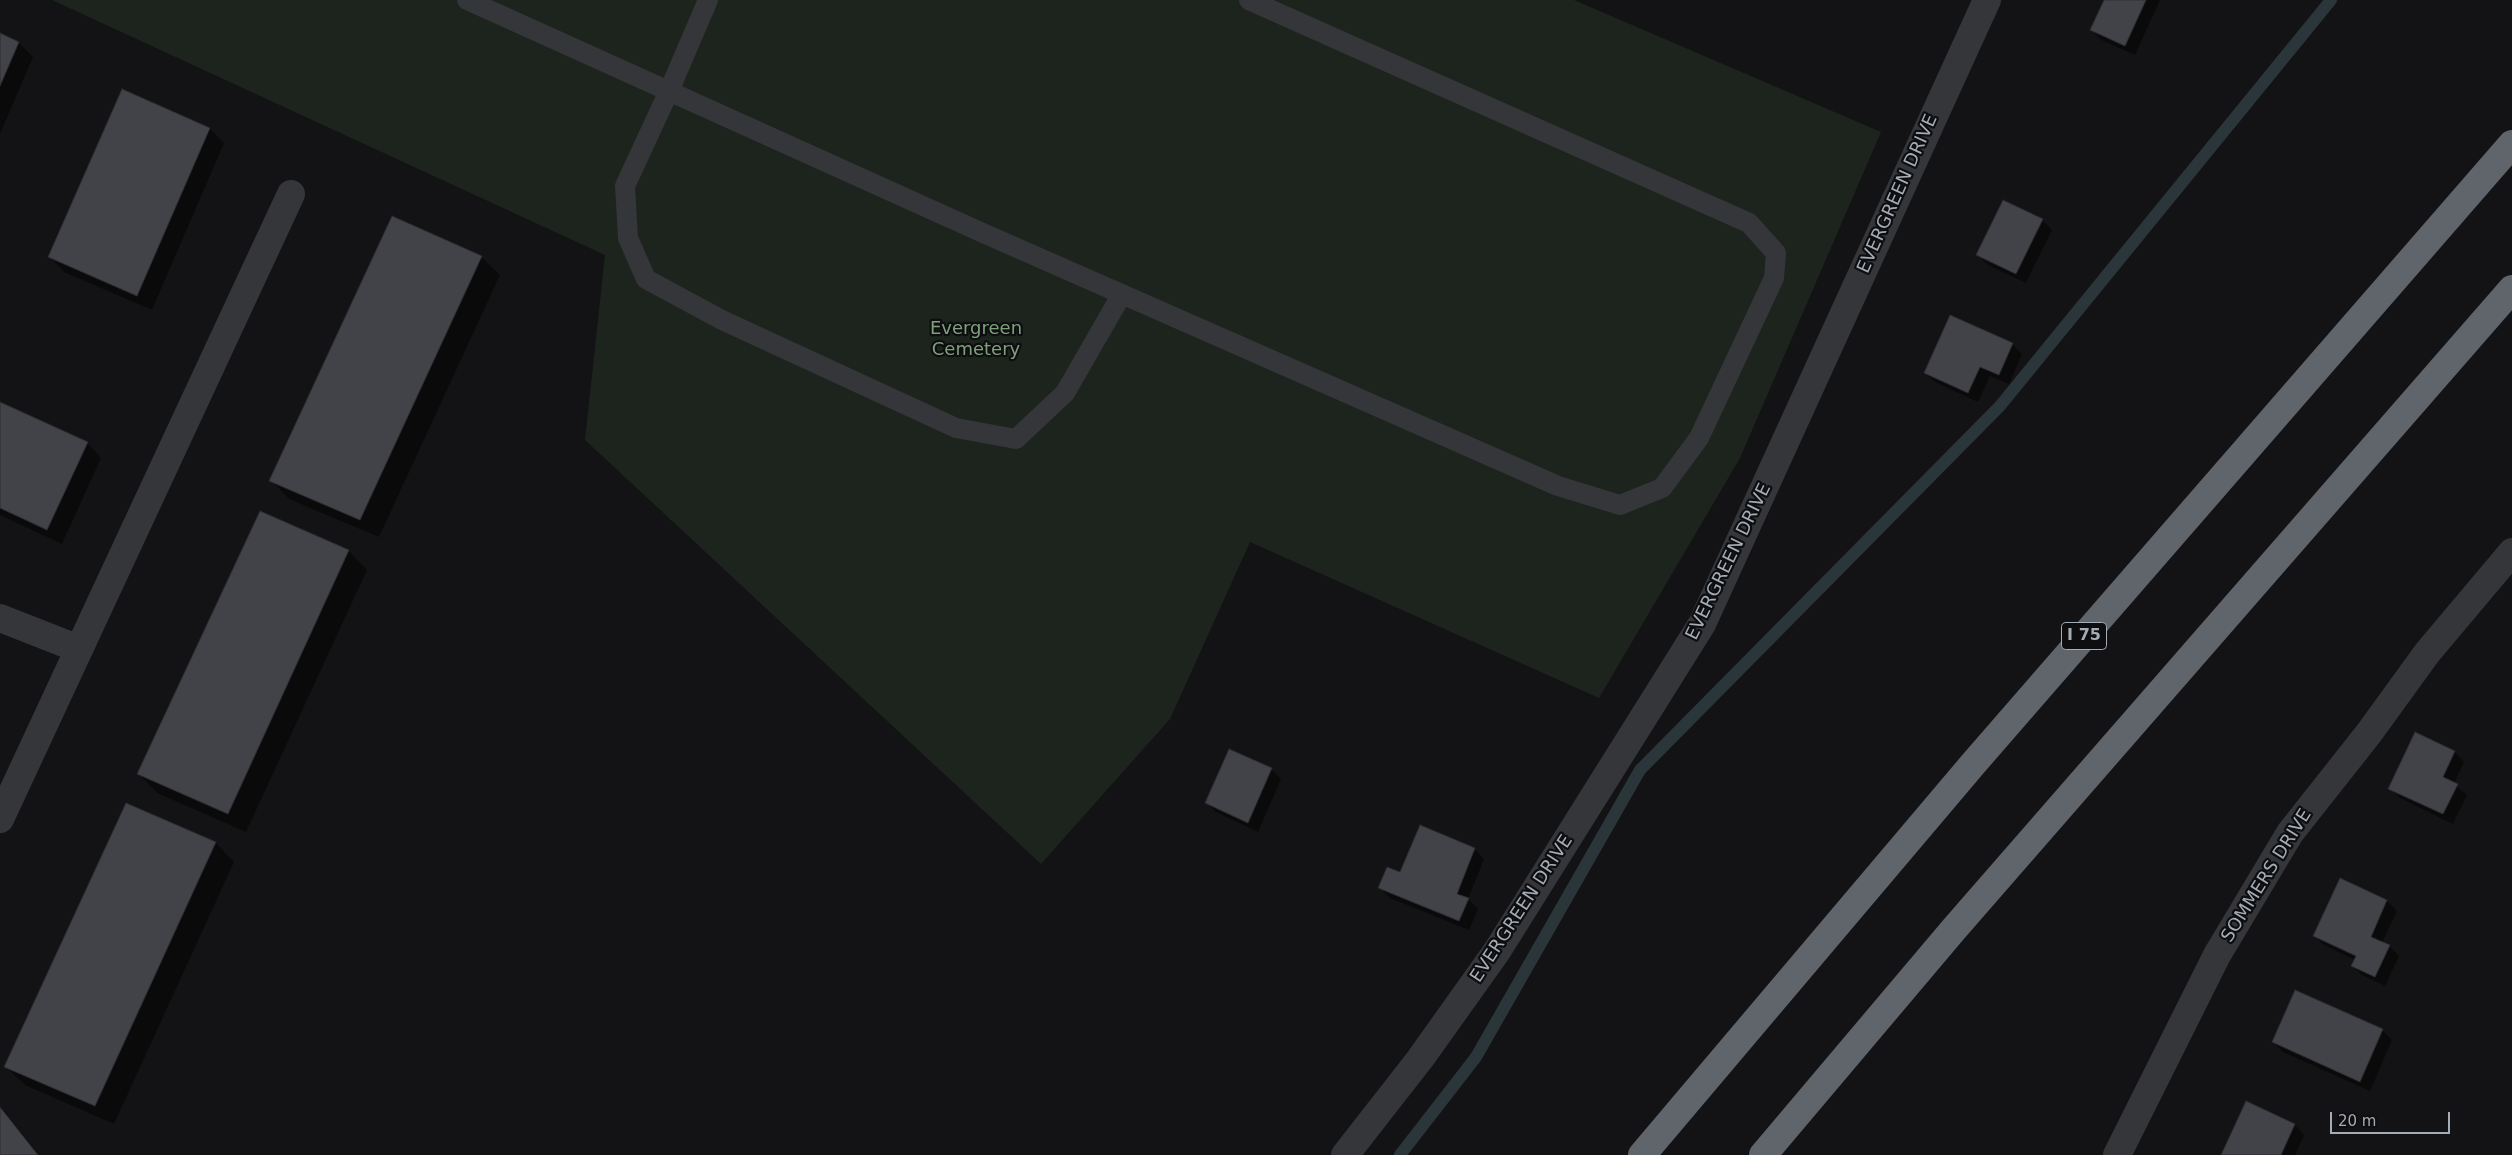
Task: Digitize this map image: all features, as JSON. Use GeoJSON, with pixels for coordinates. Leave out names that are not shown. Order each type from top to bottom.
{"type":"FeatureCollection","features":[{"type":"Feature","properties":{"kind":"highway","name":"I 75"},"geometry":{"type":"LineString","coordinates":[[1642,1155],[1973,764],[2512,144]]}},
{"type":"Feature","properties":{"kind":"highway"},"geometry":{"type":"LineString","coordinates":[[1764,1155],[1954,929],[2512,289]]}},
{"type":"Feature","properties":{"kind":"street","name":"EVERGREEN DRIVE"},"geometry":{"type":"LineString","coordinates":[[1345,1155],[1420,1059],[1497,951],[1702,624],[1987,0]]}},
{"type":"Feature","properties":{"kind":"street"},"geometry":{"type":"LineString","coordinates":[[0,819],[291,194]]}},
{"type":"Feature","properties":{"kind":"street","name":"SOMMERS DRIVE"},"geometry":{"type":"LineString","coordinates":[[2117,1155],[2218,955],[2290,833],[2369,732],[2427,653],[2512,552]]}},
{"type":"Feature","properties":{"kind":"street"},"geometry":{"type":"LineString","coordinates":[[0,618],[79,650]]}},
{"type":"Feature","properties":{"kind":"lane"},"geometry":{"type":"LineString","coordinates":[[467,0],[1122,294],[1558,486],[1620,505],[1662,488],[1699,438],[1774,278],[1776,254],[1749,223],[1249,0]]}},
{"type":"Feature","properties":{"kind":"lane"},"geometry":{"type":"LineString","coordinates":[[708,0],[625,186],[628,238],[646,278],[722,320],[956,428],[1016,439],[1065,393],[1122,294]]}},
{"type":"Feature","properties":{"kind":"green space","name":"Evergreen Cemetery"},"geometry":{"type":"Polygon","coordinates":[[[52,0],[1574,0],[1881,132],[1740,458],[1599,698],[1250,542],[1170,719],[1041,864],[585,440],[605,255],[52,0]]]}},
{"type":"Feature","properties":{"kind":"building"},"geometry":{"type":"Polygon","coordinates":[[[2104,0],[2146,0],[2125,46],[2090,30],[2104,0]]]}},
{"type":"Feature","properties":{"kind":"building"},"geometry":{"type":"Polygon","coordinates":[[[0,33],[19,42],[0,86],[0,33]]]}},
{"type":"Feature","properties":{"kind":"building"},"geometry":{"type":"Polygon","coordinates":[[[122,89],[210,128],[137,296],[48,257],[122,89]]]}},
{"type":"Feature","properties":{"kind":"building"},"geometry":{"type":"Polygon","coordinates":[[[2003,200],[2043,219],[2016,274],[1976,255],[2003,200]]]}},
{"type":"Feature","properties":{"kind":"building"},"geometry":{"type":"Polygon","coordinates":[[[392,216],[482,256],[360,520],[269,481],[392,216]]]}},
{"type":"Feature","properties":{"kind":"building"},"geometry":{"type":"Polygon","coordinates":[[[1950,315],[2013,343],[1999,375],[1980,367],[1968,393],[1924,373],[1950,315]]]}},
{"type":"Feature","properties":{"kind":"building"},"geometry":{"type":"Polygon","coordinates":[[[0,402],[88,442],[47,530],[0,508],[0,402]]]}},
{"type":"Feature","properties":{"kind":"building"},"geometry":{"type":"Polygon","coordinates":[[[260,511],[349,550],[228,814],[137,774],[260,511]]]}},
{"type":"Feature","properties":{"kind":"building"},"geometry":{"type":"Polygon","coordinates":[[[2415,732],[2455,751],[2443,777],[2458,784],[2443,814],[2388,789],[2415,732]]]}},
{"type":"Feature","properties":{"kind":"building"},"geometry":{"type":"Polygon","coordinates":[[[1229,749],[1272,768],[1248,823],[1205,803],[1229,749]]]}},
{"type":"Feature","properties":{"kind":"building"},"geometry":{"type":"Polygon","coordinates":[[[126,803],[216,842],[95,1106],[4,1067],[126,803]]]}},
{"type":"Feature","properties":{"kind":"building"},"geometry":{"type":"Polygon","coordinates":[[[1420,825],[1475,848],[1457,894],[1469,898],[1459,921],[1378,888],[1387,867],[1400,872],[1420,825]]]}},
{"type":"Feature","properties":{"kind":"building"},"geometry":{"type":"Polygon","coordinates":[[[2340,878],[2387,900],[2371,937],[2390,945],[2375,977],[2351,966],[2356,956],[2313,936],[2340,878]]]}},
{"type":"Feature","properties":{"kind":"building"},"geometry":{"type":"Polygon","coordinates":[[[2295,990],[2383,1029],[2360,1082],[2272,1042],[2295,990]]]}},
{"type":"Feature","properties":{"kind":"building"},"geometry":{"type":"Polygon","coordinates":[[[2246,1101],[2295,1124],[2281,1155],[2221,1155],[2246,1101]]]}},
{"type":"Feature","properties":{"kind":"building"},"geometry":{"type":"Polygon","coordinates":[[[0,1107],[38,1155],[0,1155],[0,1107]]]}},
{"type":"Feature","properties":{"kind":"waterway"},"geometry":{"type":"LineString","coordinates":[[1400,1155],[1476,1057],[1640,770],[2000,406],[2331,0]]}}]}
